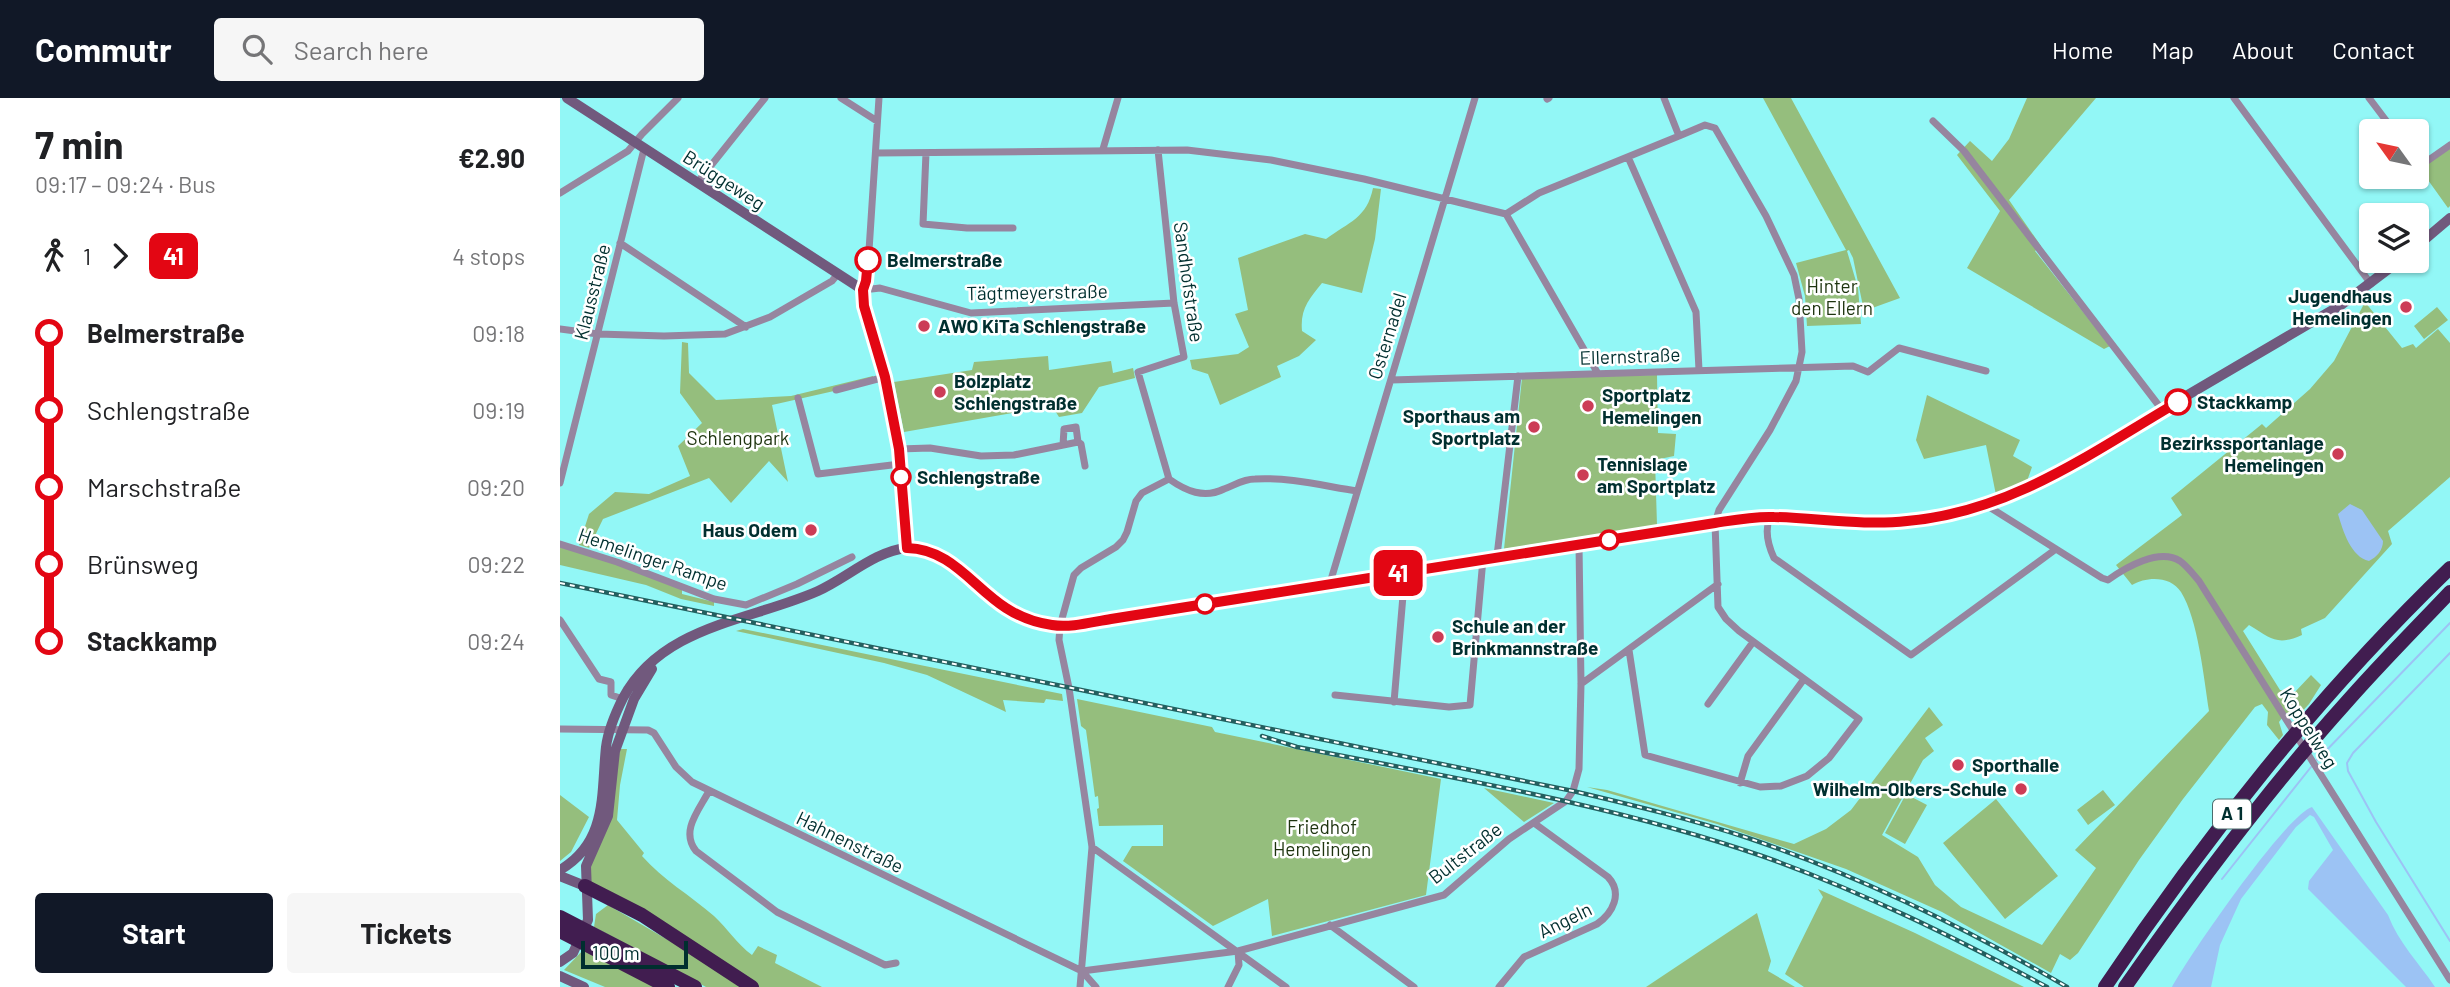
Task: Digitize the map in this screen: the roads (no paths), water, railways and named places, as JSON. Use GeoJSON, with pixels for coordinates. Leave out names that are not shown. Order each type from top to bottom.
{"type":"FeatureCollection","features":[{"type":"Feature","properties":{"kind":"highway","name":"A 1"},"geometry":{"type":"LineString","coordinates":[[2105,987],[2186,874],[2269,767],[2365,656],[2450,568]]}},
{"type":"Feature","properties":{"kind":"highway","name":"A 1"},"geometry":{"type":"LineString","coordinates":[[2125,987],[2276,786],[2343,706],[2450,592]]}},
{"type":"Feature","properties":{"kind":"highway"},"geometry":{"type":"LineString","coordinates":[[585,886],[642,915],[752,987]]}},
{"type":"Feature","properties":{"kind":"highway"},"geometry":{"type":"LineString","coordinates":[[560,918],[695,987]]}},
{"type":"Feature","properties":{"kind":"highway"},"geometry":{"type":"LineString","coordinates":[[560,931],[668,987]]}},
{"type":"Feature","properties":{"kind":"main road","name":"Brüggeweg"},"geometry":{"type":"LineString","coordinates":[[567,98],[863,290]]}},
{"type":"Feature","properties":{"kind":"main road"},"geometry":{"type":"LineString","coordinates":[[2429,236],[2450,218]]}},
{"type":"Feature","properties":{"kind":"main road"},"geometry":{"type":"LineString","coordinates":[[560,962],[573,953],[588,920],[586,866],[608,816],[616,731],[623,699],[644,670],[684,638],[817,591],[883,554],[907,548],[922,548],[951,562],[1011,611],[1043,623],[1060,626],[1715,523],[1770,517],[1906,522],[1986,505],[2056,475],[2341,305],[2384,273]]}},
{"type":"Feature","properties":{"kind":"main road"},"geometry":{"type":"LineString","coordinates":[[863,290],[864,306],[885,377],[899,449],[907,548]]}},
{"type":"Feature","properties":{"kind":"main road"},"geometry":{"type":"LineString","coordinates":[[560,870],[587,845],[601,815],[606,746],[664,652]]}},
{"type":"Feature","properties":{"kind":"main road"},"geometry":{"type":"LineString","coordinates":[[560,876],[585,886]]}},
{"type":"Feature","properties":{"kind":"main road"},"geometry":{"type":"LineString","coordinates":[[560,976],[584,987]]}},
{"type":"Feature","properties":{"kind":"street"},"geometry":{"type":"LineString","coordinates":[[560,194],[640,146],[678,98]]}},
{"type":"Feature","properties":{"kind":"street"},"geometry":{"type":"LineString","coordinates":[[696,183],[765,98]]}},
{"type":"Feature","properties":{"kind":"street"},"geometry":{"type":"LineString","coordinates":[[841,98],[877,121]]}},
{"type":"Feature","properties":{"kind":"street"},"geometry":{"type":"LineString","coordinates":[[863,290],[866,281],[876,153],[878,98]]}},
{"type":"Feature","properties":{"kind":"street"},"geometry":{"type":"LineString","coordinates":[[1102,149],[1118,98]]}},
{"type":"Feature","properties":{"kind":"street","name":"Osternadel"},"geometry":{"type":"LineString","coordinates":[[1330,583],[1475,98]]}},
{"type":"Feature","properties":{"kind":"street"},"geometry":{"type":"LineString","coordinates":[[1664,98],[1679,136]]}},
{"type":"Feature","properties":{"kind":"street"},"geometry":{"type":"LineString","coordinates":[[2234,98],[2371,284]]}},
{"type":"Feature","properties":{"kind":"street"},"geometry":{"type":"LineString","coordinates":[[2370,98],[2385,119]]}},
{"type":"Feature","properties":{"kind":"street"},"geometry":{"type":"LineString","coordinates":[[1933,121],[1964,151],[2163,411]]}},
{"type":"Feature","properties":{"kind":"street"},"geometry":{"type":"LineString","coordinates":[[1506,214],[1539,193],[1705,125],[1715,128],[1766,215],[1794,275],[1799,299],[1802,352],[1800,368],[1776,418],[1719,510],[1715,523],[1718,607],[1726,619],[1753,642],[1859,719],[1829,758],[1807,776],[1781,786],[1760,787],[1740,783],[1645,755],[1629,650]]}},
{"type":"Feature","properties":{"kind":"street"},"geometry":{"type":"LineString","coordinates":[[2429,157],[2450,145]]}},
{"type":"Feature","properties":{"kind":"street","name":"Klausstraße"},"geometry":{"type":"LineString","coordinates":[[560,483],[620,243],[640,146]]}},
{"type":"Feature","properties":{"kind":"street","name":"Sandhofstraße"},"geometry":{"type":"LineString","coordinates":[[1158,150],[1174,303],[1184,357],[1138,372],[1169,479]]}},
{"type":"Feature","properties":{"kind":"street"},"geometry":{"type":"LineString","coordinates":[[876,153],[1187,150],[1271,160],[1506,214],[1597,373]]}},
{"type":"Feature","properties":{"kind":"street"},"geometry":{"type":"LineString","coordinates":[[926,153],[923,224],[1013,228]]}},
{"type":"Feature","properties":{"kind":"street"},"geometry":{"type":"LineString","coordinates":[[1628,157],[1696,312],[1699,370]]}},
{"type":"Feature","properties":{"kind":"street"},"geometry":{"type":"LineString","coordinates":[[620,243],[746,327]]}},
{"type":"Feature","properties":{"kind":"street"},"geometry":{"type":"LineString","coordinates":[[560,329],[598,334],[715,335],[735,332],[781,311],[832,281],[837,275]]}},
{"type":"Feature","properties":{"kind":"street","name":"Tägtmeyerstraße"},"geometry":{"type":"LineString","coordinates":[[863,290],[880,288],[971,313],[1174,303]]}},
{"type":"Feature","properties":{"kind":"street","name":"Ellernstraße"},"geometry":{"type":"LineString","coordinates":[[1391,380],[1853,366],[1869,376],[1899,348],[1986,371]]}},
{"type":"Feature","properties":{"kind":"street"},"geometry":{"type":"LineString","coordinates":[[1497,556],[1518,376]]}},
{"type":"Feature","properties":{"kind":"street"},"geometry":{"type":"LineString","coordinates":[[836,390],[885,377]]}},
{"type":"Feature","properties":{"kind":"street"},"geometry":{"type":"LineString","coordinates":[[798,398],[818,474],[900,464]]}},
{"type":"Feature","properties":{"kind":"street"},"geometry":{"type":"LineString","coordinates":[[1062,445],[1064,429],[1076,427],[1084,466]]}},
{"type":"Feature","properties":{"kind":"street"},"geometry":{"type":"LineString","coordinates":[[899,449],[930,448],[981,456],[1014,455],[1078,442]]}},
{"type":"Feature","properties":{"kind":"street"},"geometry":{"type":"LineString","coordinates":[[1080,987],[1092,847],[1069,688],[1059,640],[1060,626],[1074,575],[1116,547],[1128,532],[1136,501],[1142,493],[1169,479],[1199,494],[1210,494],[1238,482],[1256,479],[1284,480],[1357,491]]}},
{"type":"Feature","properties":{"kind":"street"},"geometry":{"type":"LineString","coordinates":[[1770,517],[1767,524],[1768,545],[1774,558],[1911,655],[2056,549],[1986,505]]}},
{"type":"Feature","properties":{"kind":"street","name":"Hemelinger Rampe"},"geometry":{"type":"LineString","coordinates":[[560,544],[617,562],[714,599],[746,605],[852,557]]}},
{"type":"Feature","properties":{"kind":"street","name":"Bultstraße"},"geometry":{"type":"LineString","coordinates":[[1082,971],[1238,951],[1444,895],[1501,845],[1558,808],[1573,791],[1579,769],[1579,545]]}},
{"type":"Feature","properties":{"kind":"street","name":"Koppelweg"},"geometry":{"type":"LineString","coordinates":[[2056,549],[2108,580],[2120,571],[2161,556],[2179,560],[2199,581],[2450,980]]}},
{"type":"Feature","properties":{"kind":"street"},"geometry":{"type":"LineString","coordinates":[[1335,695],[1449,707],[1470,705],[1483,559]]}},
{"type":"Feature","properties":{"kind":"street"},"geometry":{"type":"LineString","coordinates":[[1394,702],[1405,572]]}},
{"type":"Feature","properties":{"kind":"street"},"geometry":{"type":"LineString","coordinates":[[1581,684],[1718,584]]}},
{"type":"Feature","properties":{"kind":"street"},"geometry":{"type":"LineString","coordinates":[[560,620],[599,678],[611,682],[611,695],[623,699]]}},
{"type":"Feature","properties":{"kind":"street"},"geometry":{"type":"LineString","coordinates":[[1708,704],[1753,642]]}},
{"type":"Feature","properties":{"kind":"street"},"geometry":{"type":"LineString","coordinates":[[1740,783],[1748,756],[1804,679]]}},
{"type":"Feature","properties":{"kind":"street"},"geometry":{"type":"LineString","coordinates":[[560,729],[616,731]]}},
{"type":"Feature","properties":{"kind":"street","name":"Hahnenstraße"},"geometry":{"type":"LineString","coordinates":[[616,731],[648,730],[654,733],[683,775],[709,791],[1082,971]]}},
{"type":"Feature","properties":{"kind":"street"},"geometry":{"type":"LineString","coordinates":[[709,791],[689,834],[690,843],[696,851],[778,912],[885,965],[896,963]]}},
{"type":"Feature","properties":{"kind":"street","name":"Angeln"},"geometry":{"type":"LineString","coordinates":[[1499,987],[1524,957],[1597,924],[1606,918],[1615,901],[1615,889],[1608,877],[1534,823]]}},
{"type":"Feature","properties":{"kind":"street"},"geometry":{"type":"LineString","coordinates":[[1092,847],[1286,987]]}},
{"type":"Feature","properties":{"kind":"street"},"geometry":{"type":"LineString","coordinates":[[1330,925],[1414,987]]}},
{"type":"Feature","properties":{"kind":"street"},"geometry":{"type":"LineString","coordinates":[[1228,987],[1239,965],[1238,951]]}},
{"type":"Feature","properties":{"kind":"street"},"geometry":{"type":"LineString","coordinates":[[1082,971],[1096,987]]}},
{"type":"Feature","properties":{"kind":"water"},"geometry":{"type":"Polygon","coordinates":[[[2350,504],[2362,510],[2383,541],[2379,553],[2369,561],[2357,554],[2342,528],[2338,514],[2350,504]]]}},
{"type":"Feature","properties":{"kind":"water"},"geometry":{"type":"Polygon","coordinates":[[[2312,807],[2435,987],[2406,987],[2308,889],[2309,881],[2333,850],[2314,817],[2310,815],[2296,827],[2241,899],[2220,945],[2211,987],[2172,987],[2197,947],[2260,860],[2299,816],[2312,807]]]}},
{"type":"Feature","properties":{"kind":"waterway"},"geometry":{"type":"LineString","coordinates":[[2317,760],[2450,623]]}},
{"type":"Feature","properties":{"kind":"waterway"},"geometry":{"type":"LineString","coordinates":[[2450,653],[2353,753],[2347,763],[2348,771],[2376,822],[2450,941]]}},
{"type":"Feature","properties":{"kind":"waterway"},"geometry":{"type":"LineString","coordinates":[[2222,879],[2311,767]]}},
{"type":"Feature","properties":{"kind":"railway"},"geometry":{"type":"LineString","coordinates":[[560,583],[1573,791],[1683,818],[1790,853],[1872,886],[1990,944],[2067,987]]}},
{"type":"Feature","properties":{"kind":"railway"},"geometry":{"type":"LineString","coordinates":[[1262,736],[1297,747],[1590,807],[1648,821],[1762,856],[1871,900],[2047,987]]}},
{"type":"Feature","properties":{"kind":"place","name":"Belmerstraße"},"geometry":{"type":"Point","coordinates":[868,260]}},
{"type":"Feature","properties":{"kind":"place","name":"Jugendhaus Hemelingen"},"geometry":{"type":"Point","coordinates":[2406,307]}},
{"type":"Feature","properties":{"kind":"place","name":"AWO KiTa Schlengstraße"},"geometry":{"type":"Point","coordinates":[924,326]}},
{"type":"Feature","properties":{"kind":"place","name":"Bolzplatz Schlengstraße"},"geometry":{"type":"Point","coordinates":[940,392]}},
{"type":"Feature","properties":{"kind":"place","name":"Stackkamp"},"geometry":{"type":"Point","coordinates":[2178,402]}},
{"type":"Feature","properties":{"kind":"place","name":"Sportplatz Hemelingen"},"geometry":{"type":"Point","coordinates":[1588,406]}},
{"type":"Feature","properties":{"kind":"place","name":"Sporthaus am Sportplatz"},"geometry":{"type":"Point","coordinates":[1534,427]}},
{"type":"Feature","properties":{"kind":"place","name":"Bezirkssportanlage Hemelingen"},"geometry":{"type":"Point","coordinates":[2338,454]}},
{"type":"Feature","properties":{"kind":"place","name":"Tennislage am Sportplatz"},"geometry":{"type":"Point","coordinates":[1583,475]}},
{"type":"Feature","properties":{"kind":"place","name":"Schlengstraße"},"geometry":{"type":"Point","coordinates":[901,477]}},
{"type":"Feature","properties":{"kind":"place","name":"Haus Odem"},"geometry":{"type":"Point","coordinates":[811,530]}},
{"type":"Feature","properties":{"kind":"place","name":"Schule an der Brinkmannstraße"},"geometry":{"type":"Point","coordinates":[1438,637]}},
{"type":"Feature","properties":{"kind":"place","name":"Sporthalle"},"geometry":{"type":"Point","coordinates":[1958,765]}},
{"type":"Feature","properties":{"kind":"place","name":"Wilhelm-Olbers-Schule"},"geometry":{"type":"Point","coordinates":[2021,789]}},
{"type":"Feature","properties":{"kind":"park label","name":"Hinter den Ellern"},"geometry":{"type":"Point","coordinates":[1832,297]}},
{"type":"Feature","properties":{"kind":"park label","name":"Schlengpark"},"geometry":{"type":"Point","coordinates":[738,438]}},
{"type":"Feature","properties":{"kind":"park label","name":"Friedhof Hemelingen"},"geometry":{"type":"Point","coordinates":[1322,838]}}]}
